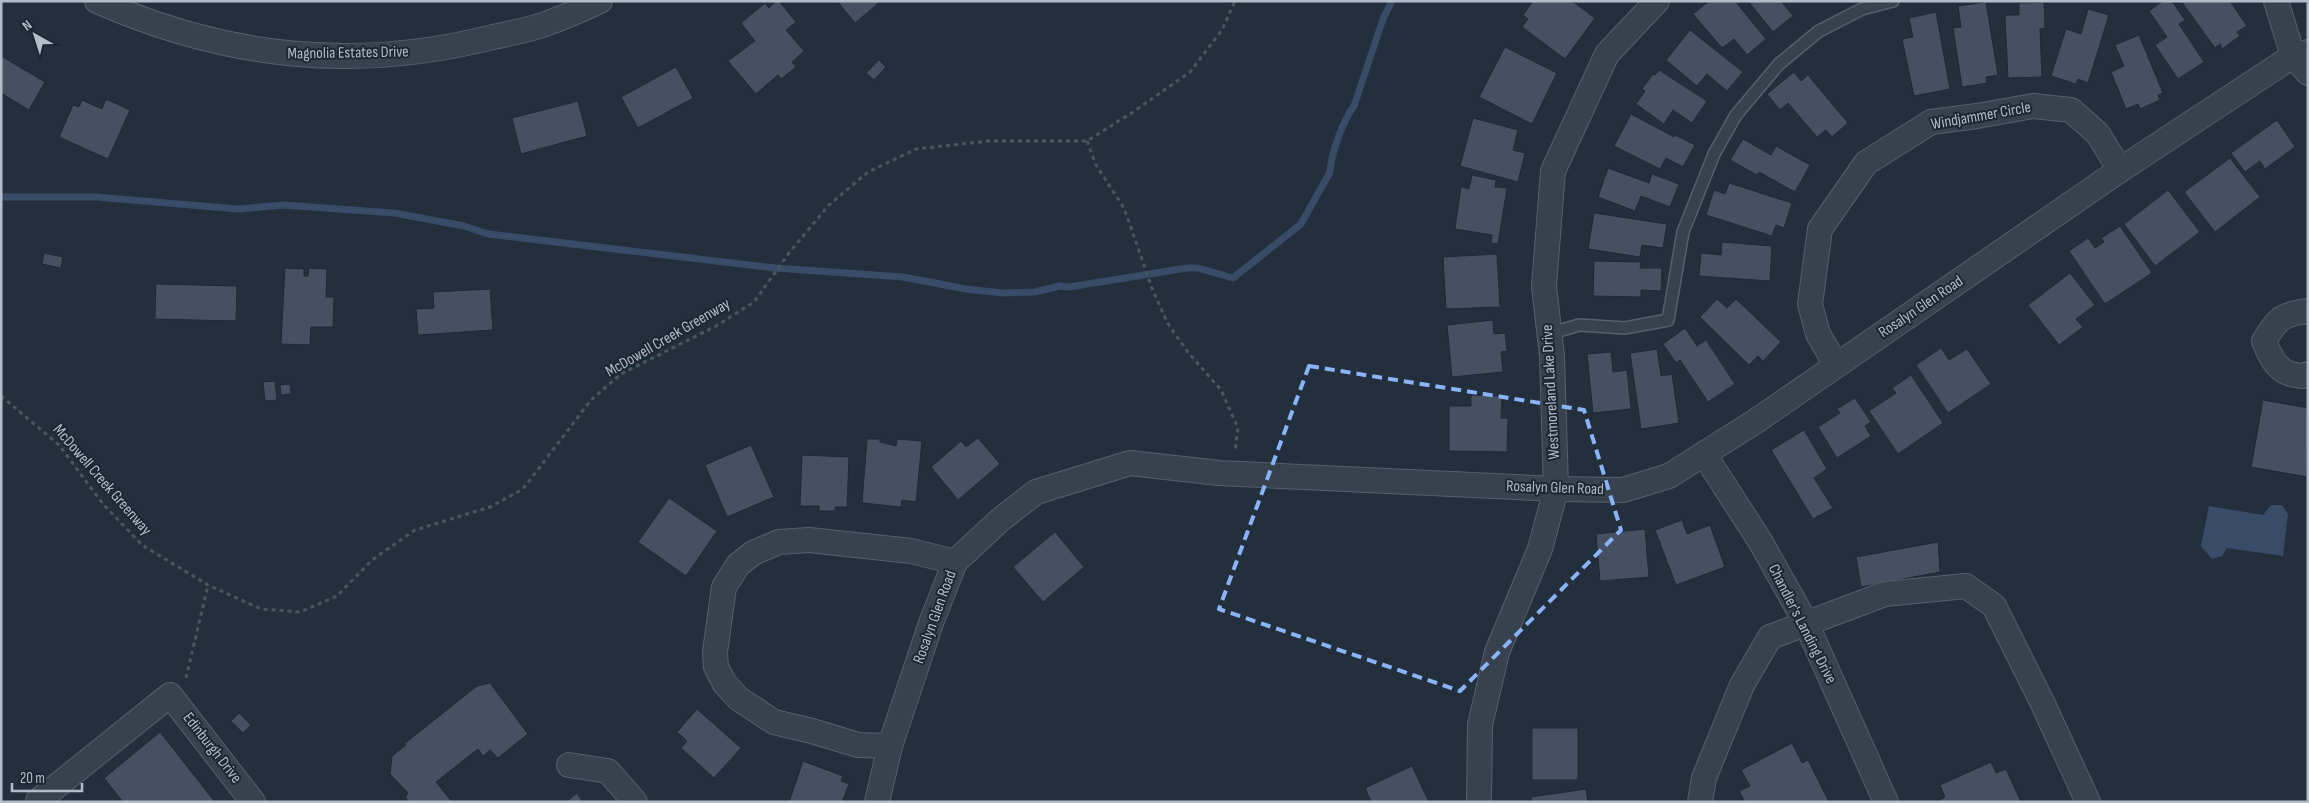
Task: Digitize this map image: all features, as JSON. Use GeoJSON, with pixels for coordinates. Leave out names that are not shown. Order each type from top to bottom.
{"type":"FeatureCollection","features":[{"type":"Feature","properties":{"kind":"street","name":"Magnolia Estates Drive"},"geometry":{"type":"LineString","coordinates":[[97,1],[140,19],[211,41],[276,53],[310,56],[357,56],[451,48],[546,24],[600,1]]}},
{"type":"Feature","properties":{"kind":"street","name":"Westmoreland Lake Drive"},"geometry":{"type":"LineString","coordinates":[[1479,802],[1480,725],[1497,652],[1540,549],[1556,489],[1550,334],[1544,286],[1553,171],[1607,54],[1658,1]]}},
{"type":"Feature","properties":{"kind":"street"},"geometry":{"type":"LineString","coordinates":[[2276,1],[2303,60]]}},
{"type":"Feature","properties":{"kind":"street","name":"Rosalyn Glen Road"},"geometry":{"type":"LineString","coordinates":[[877,802],[890,746],[931,623],[955,562],[1000,520],[1036,492],[1130,462],[1232,474],[1556,489],[1624,490],[1669,476],[1836,365],[2120,170],[2303,60]]}},
{"type":"Feature","properties":{"kind":"street","name":"Windjammer Circle"},"geometry":{"type":"LineString","coordinates":[[1836,365],[1818,334],[1810,304],[1820,229],[1866,164],[1931,122],[2033,106],[2071,110],[2098,134],[2120,170]]}},
{"type":"Feature","properties":{"kind":"street"},"geometry":{"type":"LineString","coordinates":[[2308,311],[2290,313],[2276,322],[2264,341],[2269,356],[2278,368],[2290,375],[2304,376],[2308,374]]}},
{"type":"Feature","properties":{"kind":"street","name":"Chandler's Landing Drive"},"geometry":{"type":"LineString","coordinates":[[1704,454],[1760,541],[1806,623],[1886,802]]}},
{"type":"Feature","properties":{"kind":"street"},"geometry":{"type":"LineString","coordinates":[[890,746],[858,745],[812,730],[774,722],[739,699],[725,684],[716,667],[716,644],[724,587],[738,565],[753,553],[779,542],[809,540],[911,551],[955,562]]}},
{"type":"Feature","properties":{"kind":"street"},"geometry":{"type":"LineString","coordinates":[[1700,802],[1704,778],[1742,685],[1770,637],[1885,594],[1966,586],[1994,606],[2043,704],[2088,802]]}},
{"type":"Feature","properties":{"kind":"street"},"geometry":{"type":"LineString","coordinates":[[38,801],[170,695]]}},
{"type":"Feature","properties":{"kind":"street","name":"Edinburgh Drive"},"geometry":{"type":"LineString","coordinates":[[170,695],[253,802]]}},
{"type":"Feature","properties":{"kind":"street"},"geometry":{"type":"LineString","coordinates":[[569,765],[608,771],[635,802]]}},
{"type":"Feature","properties":{"kind":"lane"},"geometry":{"type":"LineString","coordinates":[[1550,334],[1579,325],[1625,328],[1668,320],[1683,232],[1714,154],[1736,115],[1779,64],[1819,31],[1862,9],[1893,1]]}},
{"type":"Feature","properties":{"kind":"path"},"geometry":{"type":"LineString","coordinates":[[1232,474],[1238,428],[1222,390],[1187,351],[1168,324],[1153,291],[1124,208],[1096,165],[1087,141],[1190,72],[1222,30],[1235,1]]}},
{"type":"Feature","properties":{"kind":"path","name":"McDowell Creek Greenway"},"geometry":{"type":"LineString","coordinates":[[1,396],[60,445],[103,504],[142,546],[208,585],[261,610],[300,612],[337,596],[372,560],[415,530],[490,507],[523,490],[591,400],[621,374],[716,326],[754,302],[789,253],[828,206],[868,172],[916,149],[989,141],[1087,141]]}},
{"type":"Feature","properties":{"kind":"path"},"geometry":{"type":"LineString","coordinates":[[170,695],[188,676],[193,645],[208,585]]}},
{"type":"Feature","properties":{"kind":"highlighted area"},"geometry":{"type":"Polygon","coordinates":[[[1309,366],[1584,410],[1621,530],[1460,691],[1219,609],[1309,366]]]}},
{"type":"Feature","properties":{"kind":"water"},"geometry":{"type":"Polygon","coordinates":[[[2271,505],[2282,505],[2288,514],[2283,556],[2227,548],[2222,556],[2212,559],[2201,546],[2209,506],[2263,515],[2271,505]]]}},
{"type":"Feature","properties":{"kind":"building"},"geometry":{"type":"Polygon","coordinates":[[[776,1],[779,1],[796,22],[786,30],[804,51],[792,62],[796,67],[781,79],[778,75],[756,94],[728,61],[755,41],[741,23],[765,3],[769,8],[776,1]]]}},
{"type":"Feature","properties":{"kind":"building"},"geometry":{"type":"Polygon","coordinates":[[[837,1],[881,1],[855,23],[837,1]]]}},
{"type":"Feature","properties":{"kind":"building"},"geometry":{"type":"Polygon","coordinates":[[[1533,1],[1572,1],[1595,18],[1565,59],[1522,27],[1528,19],[1523,15],[1533,1]]]}},
{"type":"Feature","properties":{"kind":"building"},"geometry":{"type":"Polygon","coordinates":[[[1709,1],[1735,1],[1766,39],[1747,55],[1734,39],[1722,48],[1693,14],[1709,1]]]}},
{"type":"Feature","properties":{"kind":"building"},"geometry":{"type":"Polygon","coordinates":[[[1748,1],[1781,1],[1793,16],[1773,32],[1748,1]]]}},
{"type":"Feature","properties":{"kind":"building"},"geometry":{"type":"Polygon","coordinates":[[[2163,1],[2172,1],[2185,20],[2179,24],[2204,62],[2178,79],[2155,45],[2167,37],[2149,11],[2163,1]]]}},
{"type":"Feature","properties":{"kind":"building"},"geometry":{"type":"Polygon","coordinates":[[[2181,1],[2230,1],[2247,26],[2237,32],[2240,36],[2222,49],[2220,44],[2215,48],[2181,1]]]}},
{"type":"Feature","properties":{"kind":"building"},"geometry":{"type":"Polygon","coordinates":[[[1986,2],[1998,75],[1986,77],[1987,83],[1962,87],[1953,28],[1961,27],[1958,6],[1986,2]]]}},
{"type":"Feature","properties":{"kind":"building"},"geometry":{"type":"Polygon","coordinates":[[[2044,2],[2045,28],[2040,29],[2042,77],[2008,78],[2005,15],[2019,15],[2019,3],[2044,2]]]}},
{"type":"Feature","properties":{"kind":"building"},"geometry":{"type":"Polygon","coordinates":[[[2088,9],[2109,15],[2088,83],[2078,79],[2076,84],[2051,76],[2066,29],[2081,34],[2088,9]]]}},
{"type":"Feature","properties":{"kind":"building"},"geometry":{"type":"Polygon","coordinates":[[[1936,12],[1950,89],[1914,96],[1902,39],[1913,37],[1909,18],[1936,12]]]}},
{"type":"Feature","properties":{"kind":"building"},"geometry":{"type":"Polygon","coordinates":[[[1690,30],[1743,72],[1727,91],[1707,74],[1697,86],[1666,60],[1690,30]]]}},
{"type":"Feature","properties":{"kind":"building"},"geometry":{"type":"Polygon","coordinates":[[[2139,35],[2163,93],[2158,95],[2160,100],[2140,109],[2138,104],[2126,109],[2111,72],[2124,66],[2115,45],[2139,35]]]}},
{"type":"Feature","properties":{"kind":"building"},"geometry":{"type":"Polygon","coordinates":[[[1505,47],[1557,73],[1532,124],[1479,97],[1505,47]]]}},
{"type":"Feature","properties":{"kind":"building"},"geometry":{"type":"Polygon","coordinates":[[[1,56],[45,82],[29,110],[1,93],[1,56]]]}},
{"type":"Feature","properties":{"kind":"building"},"geometry":{"type":"Polygon","coordinates":[[[879,60],[886,67],[874,80],[866,73],[879,60]]]}},
{"type":"Feature","properties":{"kind":"building"},"geometry":{"type":"Polygon","coordinates":[[[676,67],[693,98],[638,128],[621,97],[676,67]]]}},
{"type":"Feature","properties":{"kind":"building"},"geometry":{"type":"Polygon","coordinates":[[[1659,70],[1707,101],[1692,123],[1673,110],[1664,124],[1636,104],[1645,91],[1642,89],[1653,74],[1655,75],[1659,70]]]}},
{"type":"Feature","properties":{"kind":"building"},"geometry":{"type":"Polygon","coordinates":[[[1794,72],[1801,81],[1808,75],[1848,123],[1832,137],[1826,130],[1817,137],[1788,103],[1780,110],[1767,94],[1794,72]]]}},
{"type":"Feature","properties":{"kind":"building"},"geometry":{"type":"Polygon","coordinates":[[[106,99],[130,110],[108,159],[59,137],[73,105],[79,107],[82,100],[102,109],[106,99]]]}},
{"type":"Feature","properties":{"kind":"building"},"geometry":{"type":"Polygon","coordinates":[[[578,101],[587,136],[521,154],[512,118],[578,101]]]}},
{"type":"Feature","properties":{"kind":"building"},"geometry":{"type":"Polygon","coordinates":[[[1631,114],[1674,137],[1675,135],[1695,145],[1683,167],[1666,158],[1660,169],[1614,146],[1631,114]]]}},
{"type":"Feature","properties":{"kind":"building"},"geometry":{"type":"Polygon","coordinates":[[[1473,118],[1518,130],[1513,150],[1525,153],[1518,182],[1460,166],[1473,118]]]}},
{"type":"Feature","properties":{"kind":"building"},"geometry":{"type":"Polygon","coordinates":[[[2277,120],[2295,147],[2265,169],[2260,161],[2245,172],[2231,153],[2277,120]]]}},
{"type":"Feature","properties":{"kind":"building"},"geometry":{"type":"Polygon","coordinates":[[[1743,139],[1771,155],[1776,146],[1810,165],[1795,192],[1759,172],[1757,175],[1730,160],[1743,139]]]}},
{"type":"Feature","properties":{"kind":"building"},"geometry":{"type":"Polygon","coordinates":[[[2230,158],[2260,197],[2215,232],[2184,192],[2230,158]]]}},
{"type":"Feature","properties":{"kind":"building"},"geometry":{"type":"Polygon","coordinates":[[[1608,168],[1649,183],[1652,174],[1679,184],[1670,207],[1641,196],[1635,211],[1598,197],[1608,168]]]}},
{"type":"Feature","properties":{"kind":"building"},"geometry":{"type":"Polygon","coordinates":[[[1472,175],[1496,180],[1495,187],[1507,188],[1498,244],[1491,243],[1492,235],[1455,229],[1461,187],[1469,189],[1472,175]]]}},
{"type":"Feature","properties":{"kind":"building"},"geometry":{"type":"Polygon","coordinates":[[[1729,183],[1792,203],[1784,228],[1776,225],[1772,236],[1706,215],[1714,190],[1725,194],[1729,183]]]}},
{"type":"Feature","properties":{"kind":"building"},"geometry":{"type":"Polygon","coordinates":[[[2168,190],[2200,232],[2155,266],[2124,224],[2168,190]]]}},
{"type":"Feature","properties":{"kind":"building"},"geometry":{"type":"Polygon","coordinates":[[[1594,213],[1667,224],[1663,248],[1642,245],[1640,257],[1588,249],[1594,213]]]}},
{"type":"Feature","properties":{"kind":"building"},"geometry":{"type":"Polygon","coordinates":[[[2120,226],[2152,273],[2105,304],[2069,251],[2088,238],[2095,248],[2104,242],[2101,238],[2120,226]]]}},
{"type":"Feature","properties":{"kind":"building"},"geometry":{"type":"Polygon","coordinates":[[[1722,242],[1772,246],[1770,281],[1699,276],[1701,253],[1721,255],[1722,242]]]}},
{"type":"Feature","properties":{"kind":"building"},"geometry":{"type":"Polygon","coordinates":[[[44,253],[63,257],[61,268],[42,264],[44,253]]]}},
{"type":"Feature","properties":{"kind":"building"},"geometry":{"type":"Polygon","coordinates":[[[1497,254],[1500,307],[1446,309],[1443,257],[1497,254]]]}},
{"type":"Feature","properties":{"kind":"building"},"geometry":{"type":"Polygon","coordinates":[[[1594,261],[1641,262],[1640,268],[1662,268],[1661,291],[1641,290],[1641,297],[1593,296],[1594,261]]]}},
{"type":"Feature","properties":{"kind":"building"},"geometry":{"type":"Polygon","coordinates":[[[285,268],[304,269],[304,276],[308,276],[309,268],[327,269],[326,297],[334,297],[333,327],[311,327],[310,345],[281,344],[285,268]]]}},
{"type":"Feature","properties":{"kind":"building"},"geometry":{"type":"Polygon","coordinates":[[[2070,273],[2095,305],[2076,319],[2083,327],[2059,345],[2028,305],[2070,273]]]}},
{"type":"Feature","properties":{"kind":"building"},"geometry":{"type":"Polygon","coordinates":[[[156,284],[237,286],[236,321],[155,319],[156,284]]]}},
{"type":"Feature","properties":{"kind":"building"},"geometry":{"type":"Polygon","coordinates":[[[490,289],[493,330],[418,335],[416,309],[434,308],[433,292],[490,289]]]}},
{"type":"Feature","properties":{"kind":"building"},"geometry":{"type":"Polygon","coordinates":[[[1717,299],[1727,308],[1736,299],[1781,342],[1763,361],[1758,356],[1749,365],[1700,317],[1717,299]]]}},
{"type":"Feature","properties":{"kind":"building"},"geometry":{"type":"Polygon","coordinates":[[[1493,320],[1494,334],[1505,333],[1507,351],[1501,352],[1503,372],[1452,377],[1447,325],[1493,320]]]}},
{"type":"Feature","properties":{"kind":"building"},"geometry":{"type":"Polygon","coordinates":[[[1685,328],[1697,346],[1706,340],[1735,384],[1708,402],[1680,360],[1676,363],[1663,344],[1685,328]]]}},
{"type":"Feature","properties":{"kind":"building"},"geometry":{"type":"Polygon","coordinates":[[[1941,348],[1949,360],[1967,349],[1991,384],[1948,413],[1916,365],[1941,348]]]}},
{"type":"Feature","properties":{"kind":"building"},"geometry":{"type":"Polygon","coordinates":[[[1657,349],[1661,376],[1672,374],[1679,423],[1641,429],[1630,353],[1657,349]]]}},
{"type":"Feature","properties":{"kind":"building"},"geometry":{"type":"Polygon","coordinates":[[[1611,352],[1613,372],[1627,370],[1631,409],[1593,413],[1587,354],[1611,352]]]}},
{"type":"Feature","properties":{"kind":"building"},"geometry":{"type":"Polygon","coordinates":[[[1911,375],[1943,423],[1898,454],[1869,411],[1896,393],[1892,388],[1911,375]]]}},
{"type":"Feature","properties":{"kind":"building"},"geometry":{"type":"Polygon","coordinates":[[[275,381],[277,400],[265,401],[263,382],[275,381]]]}},
{"type":"Feature","properties":{"kind":"building"},"geometry":{"type":"Polygon","coordinates":[[[290,384],[291,394],[281,395],[280,385],[290,384]]]}},
{"type":"Feature","properties":{"kind":"building"},"geometry":{"type":"Polygon","coordinates":[[[1471,395],[1502,396],[1501,418],[1508,418],[1507,452],[1449,451],[1449,406],[1471,406],[1471,395]]]}},
{"type":"Feature","properties":{"kind":"building"},"geometry":{"type":"Polygon","coordinates":[[[1855,398],[1871,422],[1865,426],[1871,436],[1837,458],[1818,427],[1840,413],[1837,409],[1855,398]]]}},
{"type":"Feature","properties":{"kind":"building"},"geometry":{"type":"Polygon","coordinates":[[[2263,400],[2308,408],[2307,477],[2251,467],[2263,400]]]}},
{"type":"Feature","properties":{"kind":"building"},"geometry":{"type":"Polygon","coordinates":[[[1804,430],[1827,469],[1814,478],[1833,508],[1813,519],[1771,450],[1804,430]]]}},
{"type":"Feature","properties":{"kind":"building"},"geometry":{"type":"Polygon","coordinates":[[[978,438],[1000,464],[958,500],[931,467],[961,441],[966,447],[978,438]]]}},
{"type":"Feature","properties":{"kind":"building"},"geometry":{"type":"Polygon","coordinates":[[[867,439],[880,439],[880,442],[896,446],[897,439],[922,441],[916,502],[902,500],[901,507],[862,503],[867,439]]]}},
{"type":"Feature","properties":{"kind":"building"},"geometry":{"type":"Polygon","coordinates":[[[751,445],[774,497],[727,517],[705,465],[751,445]]]}},
{"type":"Feature","properties":{"kind":"building"},"geometry":{"type":"Polygon","coordinates":[[[802,455],[849,457],[847,507],[835,507],[835,511],[819,511],[819,506],[800,506],[802,455]]]}},
{"type":"Feature","properties":{"kind":"building"},"geometry":{"type":"Polygon","coordinates":[[[669,498],[717,531],[686,576],[638,542],[669,498]]]}},
{"type":"Feature","properties":{"kind":"building"},"geometry":{"type":"Polygon","coordinates":[[[1682,520],[1687,534],[1710,525],[1725,567],[1676,585],[1655,530],[1682,520]]]}},
{"type":"Feature","properties":{"kind":"building"},"geometry":{"type":"Polygon","coordinates":[[[1645,529],[1649,577],[1600,581],[1596,534],[1645,529]]]}},
{"type":"Feature","properties":{"kind":"building"},"geometry":{"type":"Polygon","coordinates":[[[1055,532],[1084,567],[1043,602],[1013,567],[1055,532]]]}},
{"type":"Feature","properties":{"kind":"building"},"geometry":{"type":"Polygon","coordinates":[[[1938,542],[1940,572],[1861,587],[1856,557],[1938,542]]]}},
{"type":"Feature","properties":{"kind":"building"},"geometry":{"type":"Polygon","coordinates":[[[490,683],[528,734],[498,758],[490,750],[483,756],[478,749],[436,782],[452,802],[409,802],[405,797],[408,793],[390,774],[392,756],[406,745],[404,744],[477,686],[490,683]]]}},
{"type":"Feature","properties":{"kind":"building"},"geometry":{"type":"Polygon","coordinates":[[[697,709],[741,748],[714,778],[681,748],[687,741],[677,732],[697,709]]]}},
{"type":"Feature","properties":{"kind":"building"},"geometry":{"type":"Polygon","coordinates":[[[239,713],[251,725],[243,733],[231,721],[239,713]]]}},
{"type":"Feature","properties":{"kind":"building"},"geometry":{"type":"Polygon","coordinates":[[[1532,728],[1578,728],[1578,780],[1532,780],[1532,728]]]}},
{"type":"Feature","properties":{"kind":"building"},"geometry":{"type":"Polygon","coordinates":[[[160,732],[215,802],[123,802],[104,778],[160,732]]]}},
{"type":"Feature","properties":{"kind":"building"},"geometry":{"type":"Polygon","coordinates":[[[1792,743],[1802,763],[1808,760],[1829,802],[1745,802],[1739,791],[1750,786],[1741,770],[1792,743]]]}},
{"type":"Feature","properties":{"kind":"building"},"geometry":{"type":"Polygon","coordinates":[[[803,761],[843,776],[841,781],[849,784],[842,802],[789,802],[803,761]]]}},
{"type":"Feature","properties":{"kind":"building"},"geometry":{"type":"Polygon","coordinates":[[[1991,762],[1996,773],[2006,769],[2021,802],[1936,802],[1945,797],[1940,785],[1991,762]]]}},
{"type":"Feature","properties":{"kind":"building"},"geometry":{"type":"Polygon","coordinates":[[[1412,766],[1429,802],[1371,802],[1365,788],[1412,766]]]}},
{"type":"Feature","properties":{"kind":"building"},"geometry":{"type":"Polygon","coordinates":[[[1586,789],[1588,802],[1532,802],[1531,797],[1586,789]]]}},
{"type":"Feature","properties":{"kind":"building"},"geometry":{"type":"Polygon","coordinates":[[[576,794],[583,802],[566,802],[576,794]]]}},
{"type":"Feature","properties":{"kind":"waterway"},"geometry":{"type":"LineString","coordinates":[[1,197],[96,197],[238,209],[284,205],[394,213],[464,226],[488,234],[775,268],[903,277],[966,289],[1002,293],[1035,292],[1060,286],[1069,287],[1187,268],[1198,268],[1233,278],[1301,224],[1330,172],[1338,138],[1354,106],[1383,19],[1392,1]]}}]}
